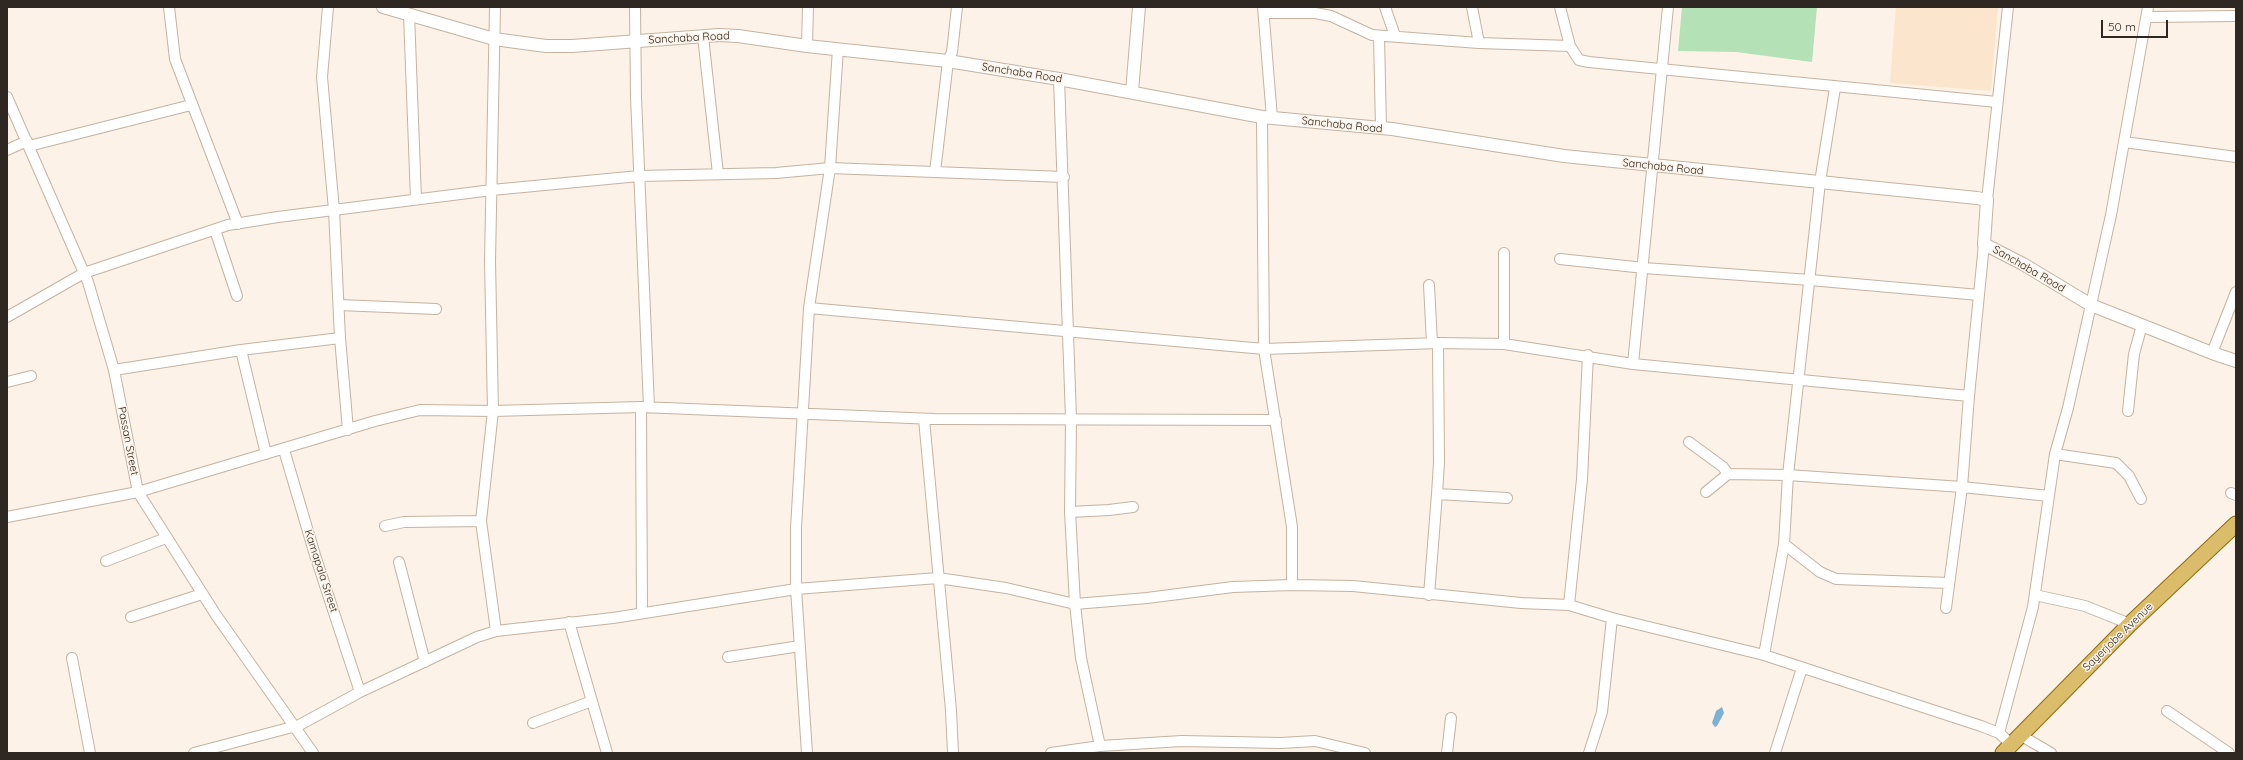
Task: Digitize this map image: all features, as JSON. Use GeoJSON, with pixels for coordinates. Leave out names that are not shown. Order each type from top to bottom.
{"type":"FeatureCollection","features":[{"type":"Feature","properties":{"kind":"main road","name":"Sayerjobe Avenue"},"geometry":{"type":"LineString","coordinates":[[2011,744],[2130,624],[2236,524]]}},
{"type":"Feature","properties":{"kind":"street"},"geometry":{"type":"LineString","coordinates":[[169,7],[175,59],[191,105],[238,224]]}},
{"type":"Feature","properties":{"kind":"street"},"geometry":{"type":"LineString","coordinates":[[328,7],[322,77],[334,210],[340,338],[348,430]]}},
{"type":"Feature","properties":{"kind":"street","name":"Sanchaba Road"},"geometry":{"type":"LineString","coordinates":[[383,7],[396,9],[494,39],[546,46],[634,42],[719,34],[738,36],[807,46],[948,61],[1059,79],[1267,117],[1381,128],[1564,156],[1986,200],[1984,244],[2023,264],[2091,305],[2236,361]]}},
{"type":"Feature","properties":{"kind":"street"},"geometry":{"type":"LineString","coordinates":[[494,7],[490,261],[493,411],[481,521],[496,631]]}},
{"type":"Feature","properties":{"kind":"street"},"geometry":{"type":"LineString","coordinates":[[635,7],[634,42],[645,407],[642,613]]}},
{"type":"Feature","properties":{"kind":"street"},"geometry":{"type":"LineString","coordinates":[[807,46],[808,7]]}},
{"type":"Feature","properties":{"kind":"street"},"geometry":{"type":"LineString","coordinates":[[935,172],[948,61],[952,52],[957,7]]}},
{"type":"Feature","properties":{"kind":"street"},"geometry":{"type":"LineString","coordinates":[[1132,92],[1139,7]]}},
{"type":"Feature","properties":{"kind":"street"},"geometry":{"type":"LineString","coordinates":[[1385,7],[1395,36]]}},
{"type":"Feature","properties":{"kind":"street"},"geometry":{"type":"LineString","coordinates":[[1472,7],[1479,43]]}},
{"type":"Feature","properties":{"kind":"street"},"geometry":{"type":"LineString","coordinates":[[1560,7],[1570,46],[1579,60],[1835,88],[1997,102]]}},
{"type":"Feature","properties":{"kind":"street"},"geometry":{"type":"LineString","coordinates":[[1633,364],[1644,268],[1660,70],[1668,7]]}},
{"type":"Feature","properties":{"kind":"street"},"geometry":{"type":"LineString","coordinates":[[1986,200],[2008,7]]}},
{"type":"Feature","properties":{"kind":"street"},"geometry":{"type":"LineString","coordinates":[[1292,585],[1292,527],[1264,349],[1267,117],[1263,10],[1315,13],[1331,16],[1372,35],[1379,36],[1479,43],[1570,46]]}},
{"type":"Feature","properties":{"kind":"street"},"geometry":{"type":"LineString","coordinates":[[1999,733],[2035,595],[2055,454],[2068,408],[2111,215],[2148,12],[2236,16]]}},
{"type":"Feature","properties":{"kind":"street"},"geometry":{"type":"LineString","coordinates":[[409,14],[416,199]]}},
{"type":"Feature","properties":{"kind":"street"},"geometry":{"type":"LineString","coordinates":[[703,36],[718,174]]}},
{"type":"Feature","properties":{"kind":"street"},"geometry":{"type":"LineString","coordinates":[[1379,36],[1381,128]]}},
{"type":"Feature","properties":{"kind":"street"},"geometry":{"type":"LineString","coordinates":[[807,753],[796,588],[796,528],[801,414],[809,308],[830,168],[838,49]]}},
{"type":"Feature","properties":{"kind":"street"},"geometry":{"type":"LineString","coordinates":[[1059,79],[1064,177],[1071,418],[1070,512],[1075,604],[1081,658],[1100,746]]}},
{"type":"Feature","properties":{"kind":"street"},"geometry":{"type":"LineString","coordinates":[[1764,655],[1784,544],[1788,475],[1820,182],[1835,88]]}},
{"type":"Feature","properties":{"kind":"street","name":"Passan Street"},"geometry":{"type":"LineString","coordinates":[[7,97],[84,273],[114,370],[138,492],[202,594],[294,728],[313,753]]}},
{"type":"Feature","properties":{"kind":"street"},"geometry":{"type":"LineString","coordinates":[[7,150],[191,105]]}},
{"type":"Feature","properties":{"kind":"street"},"geometry":{"type":"LineString","coordinates":[[2124,142],[2236,157]]}},
{"type":"Feature","properties":{"kind":"street"},"geometry":{"type":"LineString","coordinates":[[7,317],[84,273],[215,230],[238,224],[416,199],[639,176],[776,173],[830,168],[1064,177]]}},
{"type":"Feature","properties":{"kind":"street"},"geometry":{"type":"LineString","coordinates":[[215,230],[236,296]]}},
{"type":"Feature","properties":{"kind":"street"},"geometry":{"type":"LineString","coordinates":[[1946,608],[1962,487],[1969,396],[1984,244]]}},
{"type":"Feature","properties":{"kind":"street"},"geometry":{"type":"LineString","coordinates":[[1504,253],[1504,344]]}},
{"type":"Feature","properties":{"kind":"street"},"geometry":{"type":"LineString","coordinates":[[1560,259],[1644,268],[1810,280],[1979,295]]}},
{"type":"Feature","properties":{"kind":"street"},"geometry":{"type":"LineString","coordinates":[[1429,285],[1435,343],[1439,462],[1429,595]]}},
{"type":"Feature","properties":{"kind":"street"},"geometry":{"type":"LineString","coordinates":[[2212,353],[2236,292]]}},
{"type":"Feature","properties":{"kind":"street"},"geometry":{"type":"LineString","coordinates":[[339,305],[436,309]]}},
{"type":"Feature","properties":{"kind":"street"},"geometry":{"type":"LineString","coordinates":[[809,308],[1264,349],[1435,343],[1504,344],[1633,364],[1969,396]]}},
{"type":"Feature","properties":{"kind":"street"},"geometry":{"type":"LineString","coordinates":[[2128,411],[2134,354],[2142,325]]}},
{"type":"Feature","properties":{"kind":"street"},"geometry":{"type":"LineString","coordinates":[[114,370],[241,350],[340,338]]}},
{"type":"Feature","properties":{"kind":"street"},"geometry":{"type":"LineString","coordinates":[[241,350],[266,454]]}},
{"type":"Feature","properties":{"kind":"street"},"geometry":{"type":"LineString","coordinates":[[1569,605],[1582,479],[1588,356]]}},
{"type":"Feature","properties":{"kind":"street"},"geometry":{"type":"LineString","coordinates":[[7,382],[31,376]]}},
{"type":"Feature","properties":{"kind":"street"},"geometry":{"type":"LineString","coordinates":[[7,517],[138,492],[420,410],[493,411],[645,407],[924,419],[1071,418],[1276,420]]}},
{"type":"Feature","properties":{"kind":"street"},"geometry":{"type":"LineString","coordinates":[[924,419],[951,710],[953,753]]}},
{"type":"Feature","properties":{"kind":"street"},"geometry":{"type":"LineString","coordinates":[[1689,442],[1723,467],[1728,474]]}},
{"type":"Feature","properties":{"kind":"street","name":"Kamapala Street"},"geometry":{"type":"LineString","coordinates":[[284,450],[315,554],[360,692],[308,721]]}},
{"type":"Feature","properties":{"kind":"street"},"geometry":{"type":"LineString","coordinates":[[2055,454],[2116,463],[2129,476],[2141,499]]}},
{"type":"Feature","properties":{"kind":"street"},"geometry":{"type":"LineString","coordinates":[[1706,492],[1728,474],[1788,475],[1962,487],[2049,496]]}},
{"type":"Feature","properties":{"kind":"street"},"geometry":{"type":"LineString","coordinates":[[1436,494],[1507,498]]}},
{"type":"Feature","properties":{"kind":"street"},"geometry":{"type":"LineString","coordinates":[[1070,512],[1133,506]]}},
{"type":"Feature","properties":{"kind":"street"},"geometry":{"type":"LineString","coordinates":[[385,526],[410,522],[481,521]]}},
{"type":"Feature","properties":{"kind":"street"},"geometry":{"type":"LineString","coordinates":[[106,561],[166,538]]}},
{"type":"Feature","properties":{"kind":"street"},"geometry":{"type":"LineString","coordinates":[[1784,544],[1820,572],[1836,579],[1949,583]]}},
{"type":"Feature","properties":{"kind":"street"},"geometry":{"type":"LineString","coordinates":[[399,562],[425,662]]}},
{"type":"Feature","properties":{"kind":"street"},"geometry":{"type":"LineString","coordinates":[[194,753],[294,728],[360,692],[477,637],[496,631],[642,613],[796,588],[938,578],[1006,588],[1075,604],[1147,598],[1233,587],[1292,585],[1353,586],[1429,595],[1569,605],[1612,618],[1764,655],[1999,733],[2011,744],[2050,753]]}},
{"type":"Feature","properties":{"kind":"street"},"geometry":{"type":"LineString","coordinates":[[131,617],[202,594]]}},
{"type":"Feature","properties":{"kind":"street"},"geometry":{"type":"LineString","coordinates":[[2035,595],[2085,606],[2130,624]]}},
{"type":"Feature","properties":{"kind":"street"},"geometry":{"type":"LineString","coordinates":[[1589,753],[1602,712],[1612,618]]}},
{"type":"Feature","properties":{"kind":"street"},"geometry":{"type":"LineString","coordinates":[[569,622],[607,753]]}},
{"type":"Feature","properties":{"kind":"street"},"geometry":{"type":"LineString","coordinates":[[728,657],[800,646]]}},
{"type":"Feature","properties":{"kind":"street"},"geometry":{"type":"LineString","coordinates":[[72,658],[90,753]]}},
{"type":"Feature","properties":{"kind":"street"},"geometry":{"type":"LineString","coordinates":[[1775,753],[1802,668]]}},
{"type":"Feature","properties":{"kind":"street"},"geometry":{"type":"LineString","coordinates":[[533,723],[592,701]]}},
{"type":"Feature","properties":{"kind":"street"},"geometry":{"type":"LineString","coordinates":[[2167,711],[2229,753]]}},
{"type":"Feature","properties":{"kind":"street"},"geometry":{"type":"LineString","coordinates":[[1446,753],[1451,718]]}},
{"type":"Feature","properties":{"kind":"street"},"geometry":{"type":"LineString","coordinates":[[1051,753],[1100,746],[1192,742],[1281,743],[1315,741],[1365,753]]}},
{"type":"Feature","properties":{"kind":"street"},"geometry":{"type":"LineString","coordinates":[[1192,742],[1192,753]]}},
{"type":"Feature","properties":{"kind":"shaded area"},"geometry":{"type":"Polygon","coordinates":[[[1896,7],[1998,7],[1991,91],[1890,83],[1896,7]]]}},
{"type":"Feature","properties":{"kind":"green space"},"geometry":{"type":"Polygon","coordinates":[[[1682,7],[1817,7],[1812,62],[1736,52],[1678,51],[1682,7]]]}},
{"type":"Feature","properties":{"kind":"water"},"geometry":{"type":"Polygon","coordinates":[[[1722,707],[1724,713],[1715,727],[1712,723],[1716,711],[1722,707]]]}}]}
